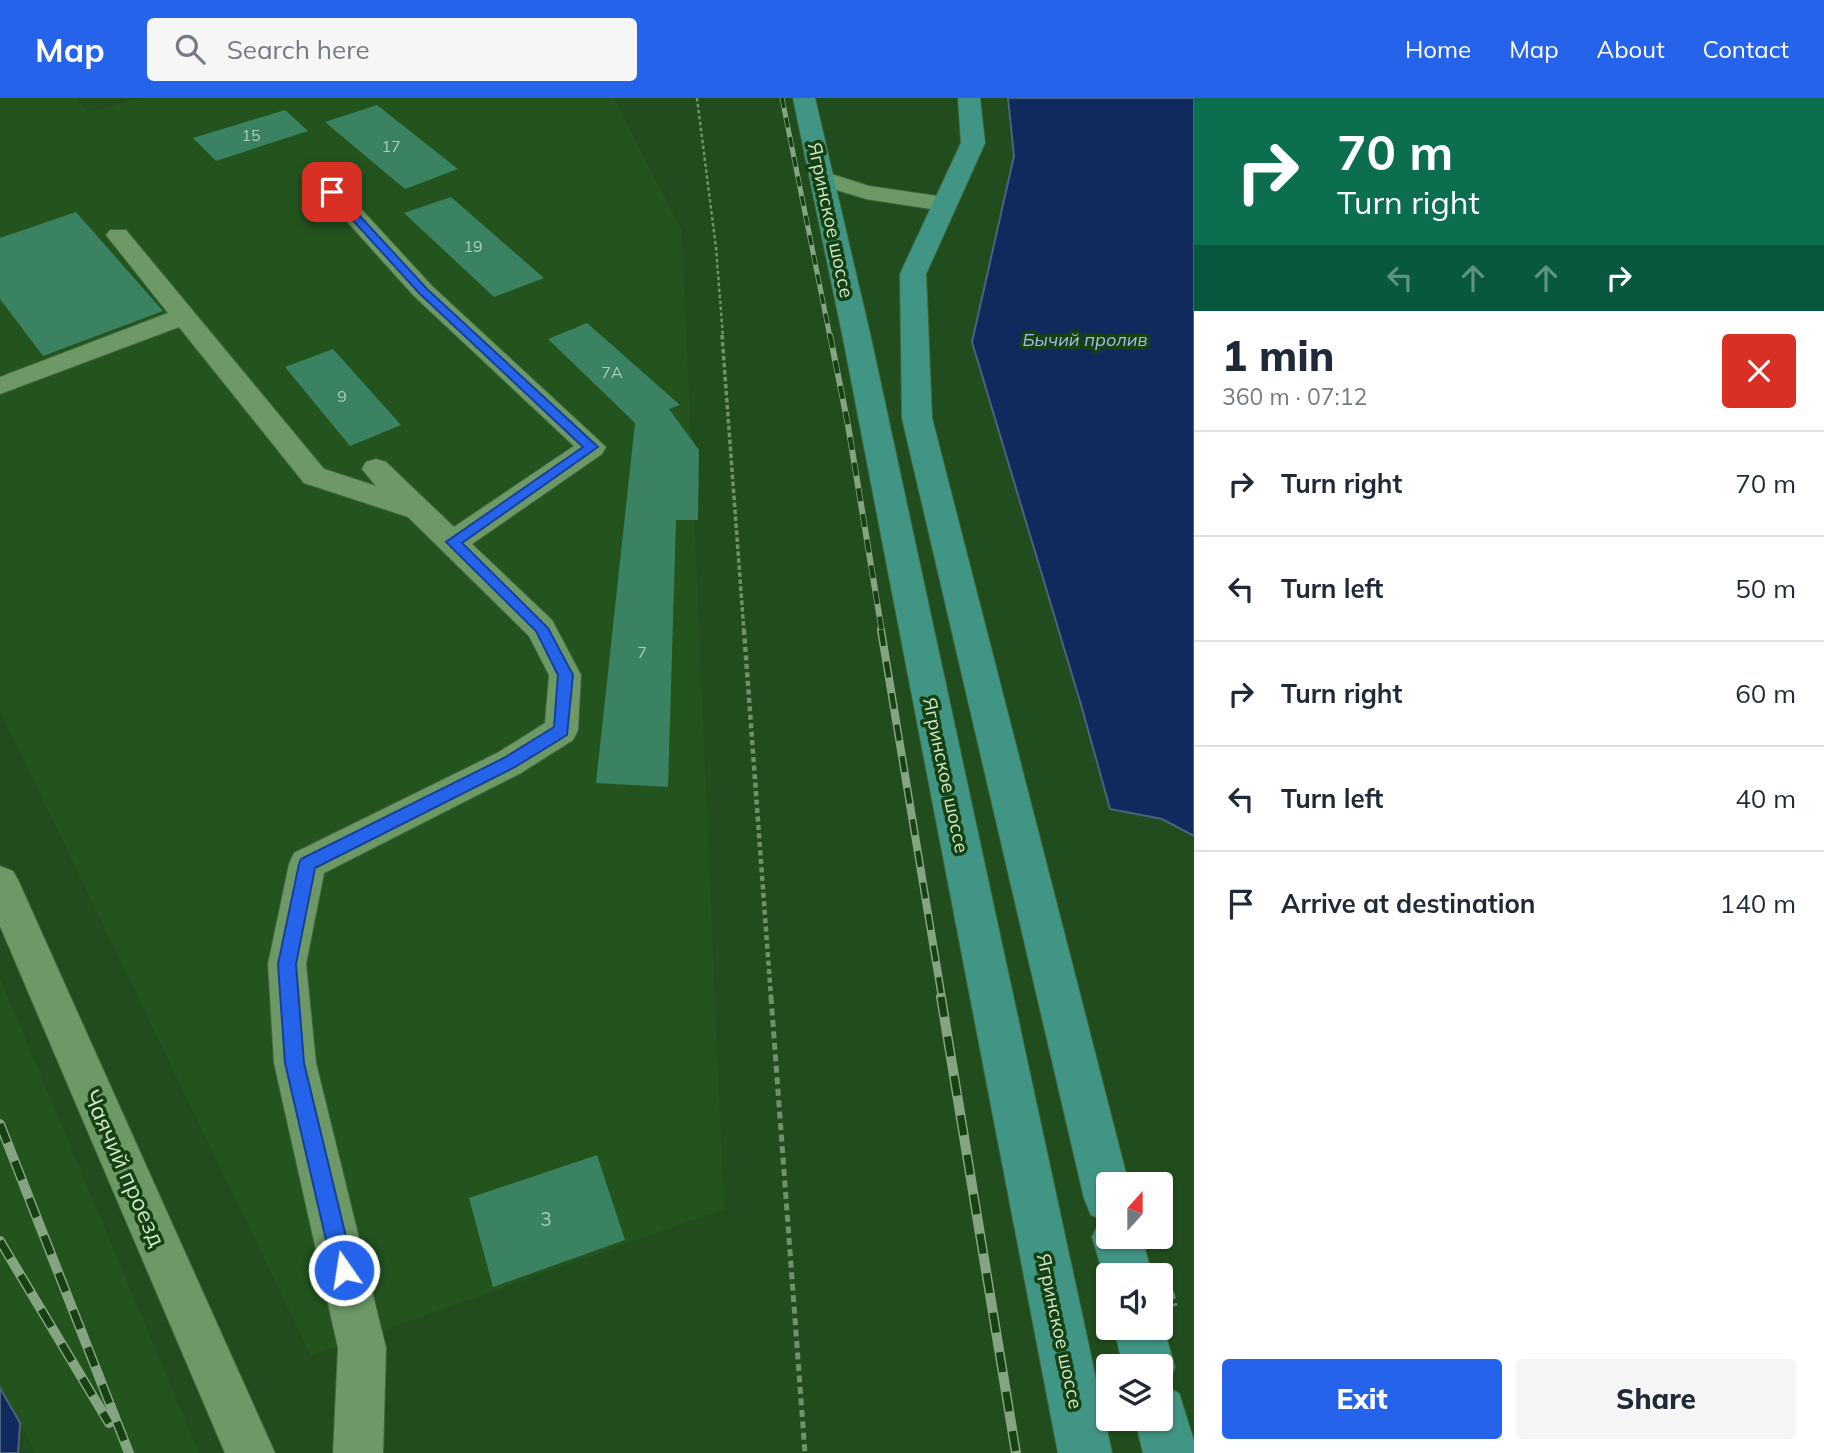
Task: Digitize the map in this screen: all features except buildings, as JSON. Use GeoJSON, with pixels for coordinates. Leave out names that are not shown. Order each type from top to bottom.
{"type":"FeatureCollection","features":[{"type":"Feature","properties":{"kind":"main road"},"geometry":{"type":"LineString","coordinates":[[969,98],[973,142],[913,274],[917,418],[1102,1172]]}},
{"type":"Feature","properties":{"kind":"main road","name":"Ягринское шоссе"},"geometry":{"type":"LineString","coordinates":[[810,101],[822,178],[1085,1453]]}},
{"type":"Feature","properties":{"kind":"main road"},"geometry":{"type":"LineString","coordinates":[[1165,1431],[1170,1453]]}},
{"type":"Feature","properties":{"kind":"street"},"geometry":{"type":"LineString","coordinates":[[822,178],[866,192],[944,204]]}},
{"type":"Feature","properties":{"kind":"street"},"geometry":{"type":"LineString","coordinates":[[332,192],[423,291],[592,447],[453,542]]}},
{"type":"Feature","properties":{"kind":"street"},"geometry":{"type":"LineString","coordinates":[[118,235],[314,476],[418,510]]}},
{"type":"Feature","properties":{"kind":"street"},"geometry":{"type":"LineString","coordinates":[[0,386],[184,316]]}},
{"type":"Feature","properties":{"kind":"street"},"geometry":{"type":"LineString","coordinates":[[358,1453],[362,1348],[295,1063],[287,964],[307,864],[509,763],[561,730],[565,675],[541,628],[376,469]]}},
{"type":"Feature","properties":{"kind":"street","name":"Чаячий проезд"},"geometry":{"type":"LineString","coordinates":[[0,882],[250,1453]]}},
{"type":"Feature","properties":{"kind":"path"},"geometry":{"type":"LineString","coordinates":[[697,98],[716,248],[805,1453]]}},
{"type":"Feature","properties":{"kind":"shaded area"},"geometry":{"type":"Polygon","coordinates":[[[0,98],[77,98],[88,112],[140,98],[614,98],[682,231],[724,1209],[311,1356],[0,711],[0,98]]]}},
{"type":"Feature","properties":{"kind":"shaded area"},"geometry":{"type":"Polygon","coordinates":[[[0,978],[199,1453],[36,1453],[0,1388],[0,978]]]}},
{"type":"Feature","properties":{"kind":"water","name":"Бычий пролив"},"geometry":{"type":"Polygon","coordinates":[[[1008,98],[1194,98],[1194,836],[1162,819],[1110,809],[972,342],[1014,156],[1008,98]]]}},
{"type":"Feature","properties":{"kind":"water"},"geometry":{"type":"Polygon","coordinates":[[[0,1388],[20,1423],[18,1453],[0,1453],[0,1388]]]}},
{"type":"Feature","properties":{"kind":"railway"},"geometry":{"type":"LineString","coordinates":[[782,98],[830,337]]}},
{"type":"Feature","properties":{"kind":"railway"},"geometry":{"type":"LineString","coordinates":[[830,335],[848,425],[882,632]]}},
{"type":"Feature","properties":{"kind":"railway"},"geometry":{"type":"LineString","coordinates":[[881,630],[942,998]]}},
{"type":"Feature","properties":{"kind":"railway"},"geometry":{"type":"LineString","coordinates":[[941,997],[1016,1453]]}},
{"type":"Feature","properties":{"kind":"railway"},"geometry":{"type":"LineString","coordinates":[[0,1124],[129,1453]]}},
{"type":"Feature","properties":{"kind":"railway"},"geometry":{"type":"LineString","coordinates":[[0,1241],[109,1423]]}},
{"type":"Feature","properties":{"kind":"route"},"geometry":{"type":"LineString","coordinates":[[332,192],[423,291],[592,447],[453,542],[541,628],[565,675],[561,730],[509,763],[307,864],[287,964],[295,1063],[344,1270]]}}]}
